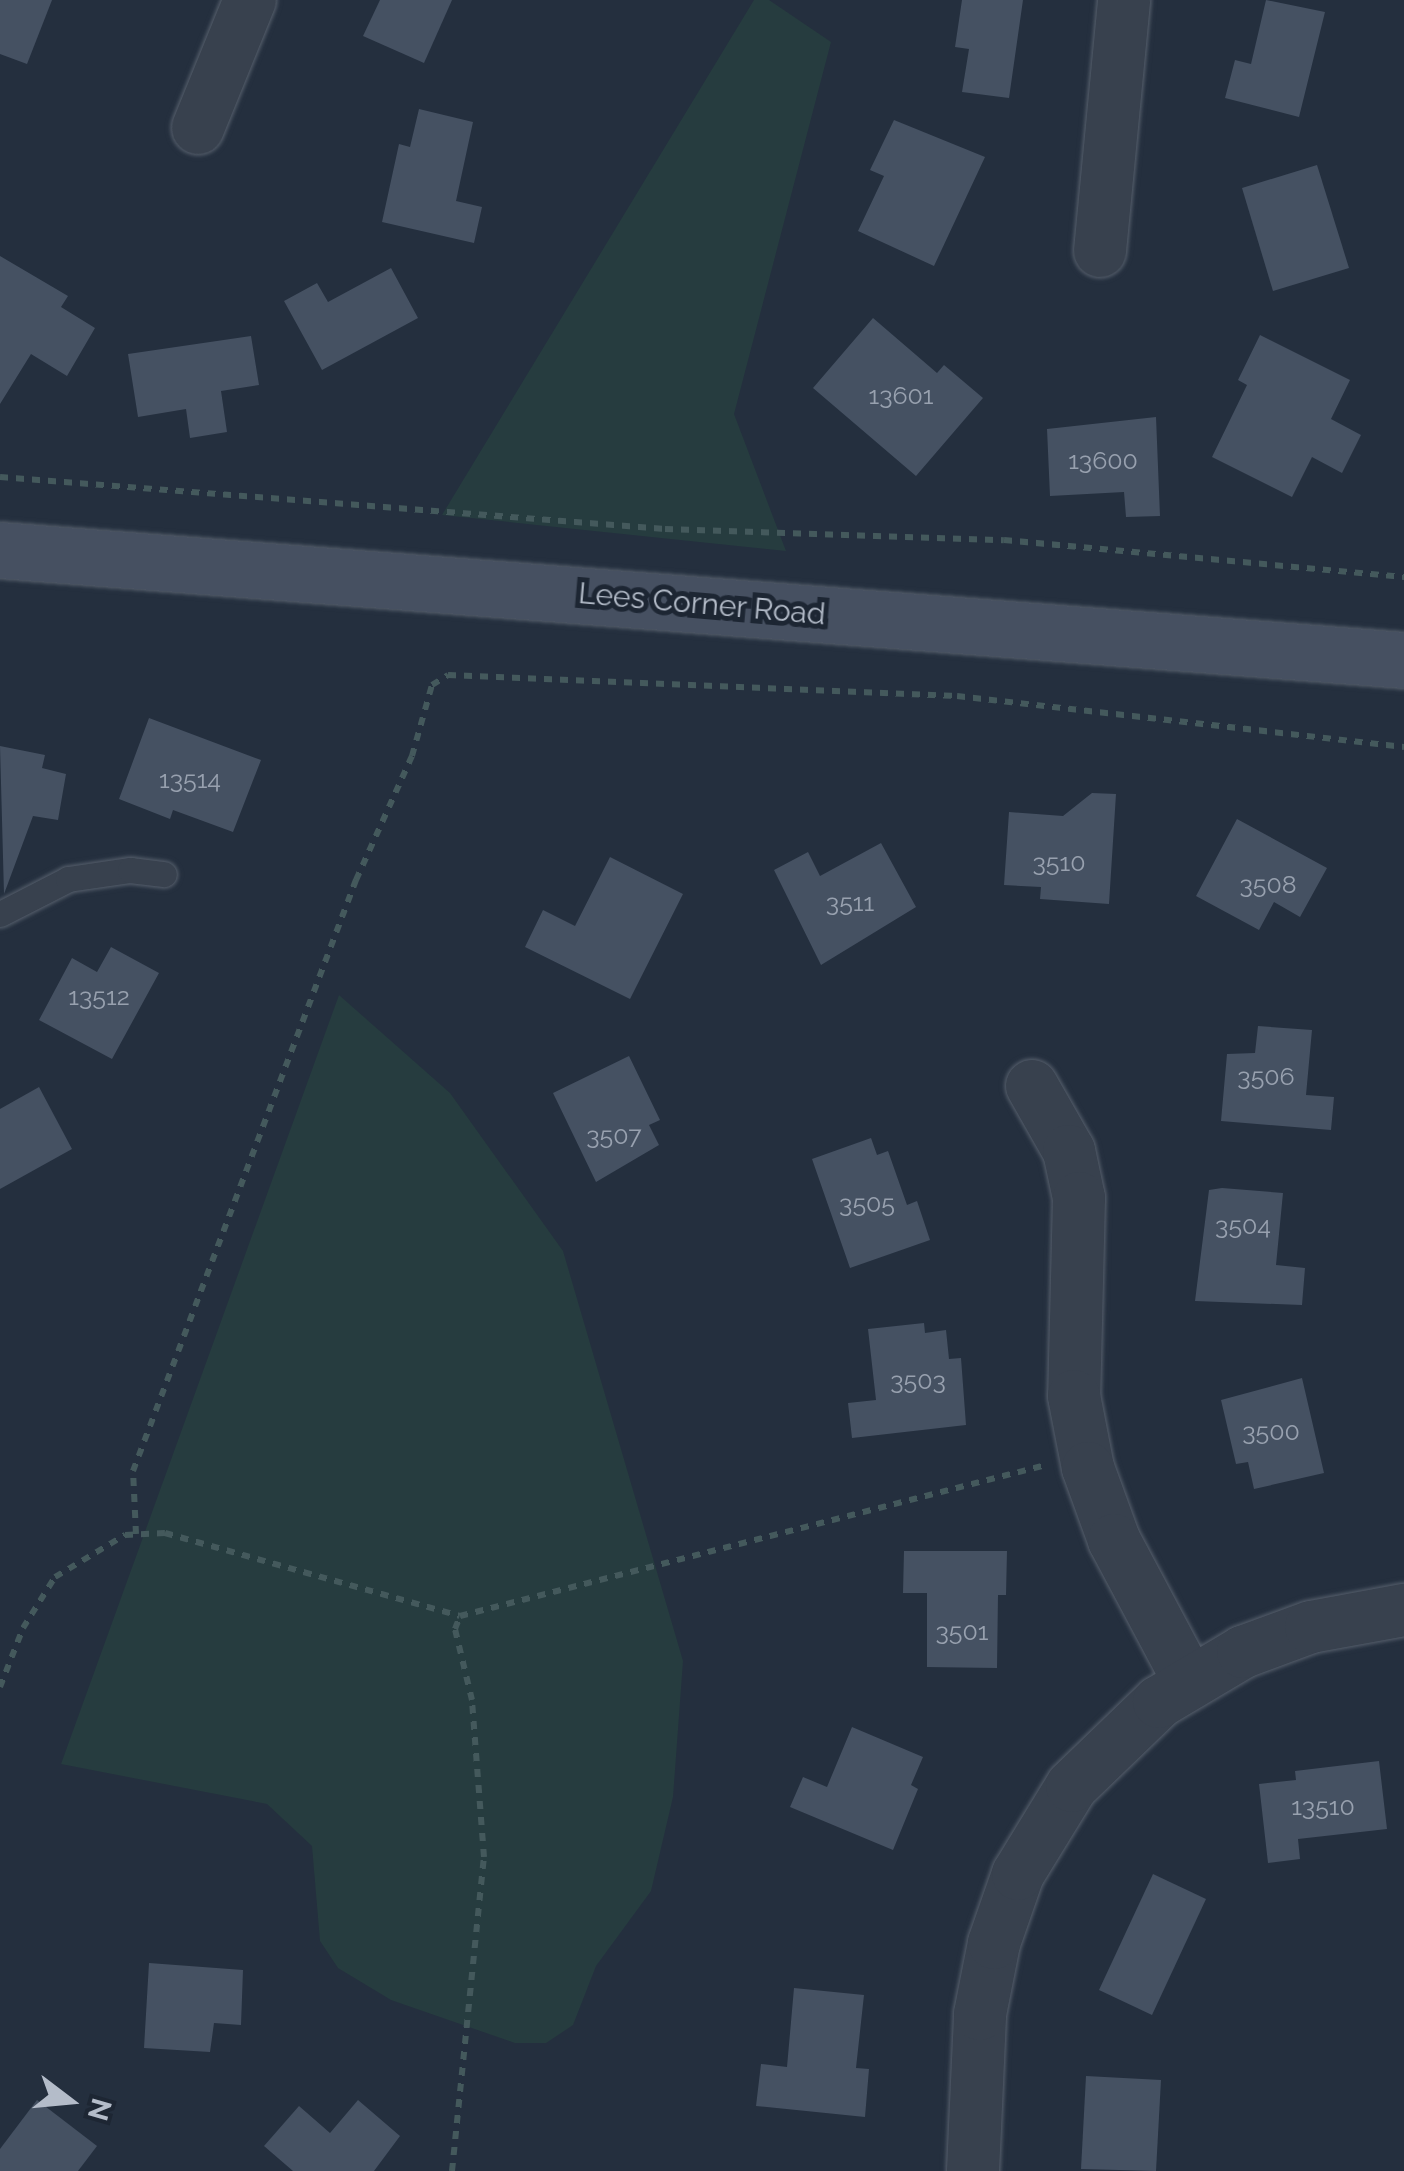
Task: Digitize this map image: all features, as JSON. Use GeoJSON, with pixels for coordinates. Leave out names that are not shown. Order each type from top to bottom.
{"type":"FeatureCollection","features":[{"type":"Feature","properties":{"kind":"street"},"geometry":{"type":"LineString","coordinates":[[198,128],[250,0]]}},
{"type":"Feature","properties":{"kind":"street"},"geometry":{"type":"LineString","coordinates":[[1100,251],[1124,0]]}},
{"type":"Feature","properties":{"kind":"street","name":"Lees Corner Road"},"geometry":{"type":"LineString","coordinates":[[0,550],[1404,660]]}},
{"type":"Feature","properties":{"kind":"street"},"geometry":{"type":"LineString","coordinates":[[1032,1086],[1069,1151],[1079,1198],[1072,1344],[1086,1454],[1114,1540],[1190,1680]]}},
{"type":"Feature","properties":{"kind":"street"},"geometry":{"type":"LineString","coordinates":[[973,2171],[980,2014],[994,1943],[1018,1874],[1082,1774],[1190,1680],[1311,1627],[1404,1610]]}},
{"type":"Feature","properties":{"kind":"lane"},"geometry":{"type":"LineString","coordinates":[[0,914],[98,872],[164,874]]}},
{"type":"Feature","properties":{"kind":"path"},"geometry":{"type":"LineString","coordinates":[[0,476],[665,529],[1004,540],[1404,577]]}},
{"type":"Feature","properties":{"kind":"path"},"geometry":{"type":"LineString","coordinates":[[136,1534],[134,1471],[356,880],[412,756],[432,685],[448,675],[937,695],[1404,746]]}},
{"type":"Feature","properties":{"kind":"path"},"geometry":{"type":"LineString","coordinates":[[0,1687],[23,1628],[55,1577],[104,1544],[136,1534],[165,1533],[268,1558],[460,1616],[1086,1454]]}},
{"type":"Feature","properties":{"kind":"path"},"geometry":{"type":"LineString","coordinates":[[452,2171],[484,1857],[472,1700],[455,1629],[460,1616]]}},
{"type":"Feature","properties":{"kind":"green space"},"geometry":{"type":"Polygon","coordinates":[[[754,0],[769,0],[831,42],[734,414],[786,551],[442,515],[754,0]]]}},
{"type":"Feature","properties":{"kind":"green space"},"geometry":{"type":"Polygon","coordinates":[[[339,995],[450,1093],[563,1251],[683,1661],[673,1797],[651,1891],[596,1966],[573,2025],[546,2043],[515,2043],[391,2000],[338,1968],[320,1941],[312,1846],[267,1804],[61,1764],[339,995]]]}},
{"type":"Feature","properties":{"kind":"building"},"geometry":{"type":"Polygon","coordinates":[[[0,0],[52,0],[27,64],[0,54],[0,0]]]}},
{"type":"Feature","properties":{"kind":"building"},"geometry":{"type":"Polygon","coordinates":[[[380,0],[452,0],[424,63],[363,36],[380,0]]]}},
{"type":"Feature","properties":{"kind":"building"},"geometry":{"type":"Polygon","coordinates":[[[962,0],[1023,0],[1009,98],[962,92],[969,49],[955,47],[962,0]]]}},
{"type":"Feature","properties":{"kind":"building"},"geometry":{"type":"Polygon","coordinates":[[[1266,0],[1325,12],[1299,117],[1225,98],[1235,60],[1251,64],[1266,0]]]}},
{"type":"Feature","properties":{"kind":"building"},"geometry":{"type":"Polygon","coordinates":[[[419,109],[473,122],[456,201],[482,207],[474,243],[382,222],[399,144],[410,147],[419,109]]]}},
{"type":"Feature","properties":{"kind":"building"},"geometry":{"type":"Polygon","coordinates":[[[894,120],[985,157],[934,266],[858,231],[884,176],[870,170],[894,120]]]}},
{"type":"Feature","properties":{"kind":"building"},"geometry":{"type":"Polygon","coordinates":[[[1317,165],[1349,268],[1273,291],[1242,188],[1317,165]]]}},
{"type":"Feature","properties":{"kind":"building"},"geometry":{"type":"Polygon","coordinates":[[[0,256],[68,296],[61,307],[95,328],[67,376],[31,354],[0,404],[0,256]]]}},
{"type":"Feature","properties":{"kind":"building"},"geometry":{"type":"Polygon","coordinates":[[[391,268],[418,318],[322,370],[284,301],[317,283],[328,302],[391,268]]]}},
{"type":"Feature","properties":{"kind":"building"},"geometry":{"type":"Polygon","coordinates":[[[873,318],[937,373],[944,365],[983,398],[916,476],[813,388],[873,318]]]}},
{"type":"Feature","properties":{"kind":"building"},"geometry":{"type":"Polygon","coordinates":[[[1260,335],[1350,380],[1331,419],[1361,435],[1342,473],[1312,457],[1292,497],[1212,457],[1247,385],[1238,380],[1260,335]]]}},
{"type":"Feature","properties":{"kind":"building"},"geometry":{"type":"Polygon","coordinates":[[[251,336],[259,385],[221,391],[227,432],[190,438],[186,409],[138,417],[128,354],[251,336]]]}},
{"type":"Feature","properties":{"kind":"building"},"geometry":{"type":"Polygon","coordinates":[[[1156,417],[1160,516],[1126,517],[1124,492],[1050,496],[1047,429],[1156,417]]]}},
{"type":"Feature","properties":{"kind":"building"},"geometry":{"type":"Polygon","coordinates":[[[149,718],[261,760],[233,832],[173,810],[170,819],[119,799],[149,718]]]}},
{"type":"Feature","properties":{"kind":"building"},"geometry":{"type":"Polygon","coordinates":[[[0,746],[45,755],[42,768],[66,774],[58,820],[33,816],[4,894],[0,746]]]}},
{"type":"Feature","properties":{"kind":"building"},"geometry":{"type":"Polygon","coordinates":[[[1092,793],[1116,794],[1109,904],[1040,899],[1041,887],[1004,885],[1009,812],[1063,816],[1092,793]]]}},
{"type":"Feature","properties":{"kind":"building"},"geometry":{"type":"Polygon","coordinates":[[[1237,819],[1327,868],[1300,917],[1274,902],[1259,930],[1196,896],[1237,819]]]}},
{"type":"Feature","properties":{"kind":"building"},"geometry":{"type":"Polygon","coordinates":[[[881,843],[916,907],[821,965],[774,870],[808,852],[820,876],[881,843]]]}},
{"type":"Feature","properties":{"kind":"building"},"geometry":{"type":"Polygon","coordinates":[[[610,857],[683,894],[630,999],[525,947],[543,910],[575,926],[610,857]]]}},
{"type":"Feature","properties":{"kind":"building"},"geometry":{"type":"Polygon","coordinates":[[[111,947],[159,973],[112,1059],[39,1020],[72,958],[97,972],[111,947]]]}},
{"type":"Feature","properties":{"kind":"building"},"geometry":{"type":"Polygon","coordinates":[[[1258,1026],[1312,1030],[1306,1095],[1334,1097],[1331,1130],[1221,1121],[1227,1054],[1255,1053],[1258,1026]]]}},
{"type":"Feature","properties":{"kind":"building"},"geometry":{"type":"Polygon","coordinates":[[[629,1056],[660,1120],[649,1125],[659,1145],[596,1182],[553,1093],[629,1056]]]}},
{"type":"Feature","properties":{"kind":"building"},"geometry":{"type":"Polygon","coordinates":[[[39,1087],[72,1149],[0,1189],[0,1109],[39,1087]]]}},
{"type":"Feature","properties":{"kind":"building"},"geometry":{"type":"Polygon","coordinates":[[[871,1138],[877,1155],[888,1151],[907,1205],[917,1201],[930,1240],[850,1268],[812,1159],[871,1138]]]}},
{"type":"Feature","properties":{"kind":"building"},"geometry":{"type":"Polygon","coordinates":[[[1209,1190],[1283,1193],[1276,1265],[1305,1268],[1302,1305],[1195,1301],[1209,1190]]]}},
{"type":"Feature","properties":{"kind":"building"},"geometry":{"type":"Polygon","coordinates":[[[924,1323],[925,1333],[946,1330],[949,1359],[961,1358],[966,1425],[852,1438],[848,1403],[876,1400],[868,1329],[924,1323]]]}},
{"type":"Feature","properties":{"kind":"building"},"geometry":{"type":"Polygon","coordinates":[[[1302,1378],[1324,1473],[1254,1489],[1248,1462],[1236,1464],[1221,1400],[1302,1378]]]}},
{"type":"Feature","properties":{"kind":"building"},"geometry":{"type":"Polygon","coordinates":[[[904,1551],[1007,1551],[1006,1595],[998,1595],[997,1668],[927,1667],[927,1593],[903,1593],[904,1551]]]}},
{"type":"Feature","properties":{"kind":"building"},"geometry":{"type":"Polygon","coordinates":[[[852,1727],[923,1757],[911,1785],[918,1789],[893,1850],[790,1807],[803,1777],[827,1787],[852,1727]]]}},
{"type":"Feature","properties":{"kind":"building"},"geometry":{"type":"Polygon","coordinates":[[[1379,1761],[1387,1829],[1298,1839],[1300,1859],[1268,1863],[1259,1784],[1296,1780],[1295,1771],[1379,1761]]]}},
{"type":"Feature","properties":{"kind":"building"},"geometry":{"type":"Polygon","coordinates":[[[1153,1874],[1206,1899],[1152,2015],[1099,1990],[1153,1874]]]}},
{"type":"Feature","properties":{"kind":"building"},"geometry":{"type":"Polygon","coordinates":[[[149,1963],[243,1970],[241,2025],[214,2023],[210,2052],[144,2048],[149,1963]]]}},
{"type":"Feature","properties":{"kind":"building"},"geometry":{"type":"Polygon","coordinates":[[[794,1988],[864,1995],[856,2068],[869,2069],[865,2117],[756,2106],[761,2064],[787,2067],[794,1988]]]}},
{"type":"Feature","properties":{"kind":"building"},"geometry":{"type":"Polygon","coordinates":[[[1086,2076],[1161,2080],[1156,2171],[1081,2169],[1086,2076]]]}},
{"type":"Feature","properties":{"kind":"building"},"geometry":{"type":"Polygon","coordinates":[[[37,2100],[97,2146],[78,2171],[0,2171],[0,2149],[37,2100]]]}},
{"type":"Feature","properties":{"kind":"building"},"geometry":{"type":"Polygon","coordinates":[[[358,2100],[400,2136],[374,2171],[293,2171],[264,2146],[299,2106],[330,2133],[358,2100]]]}}]}
